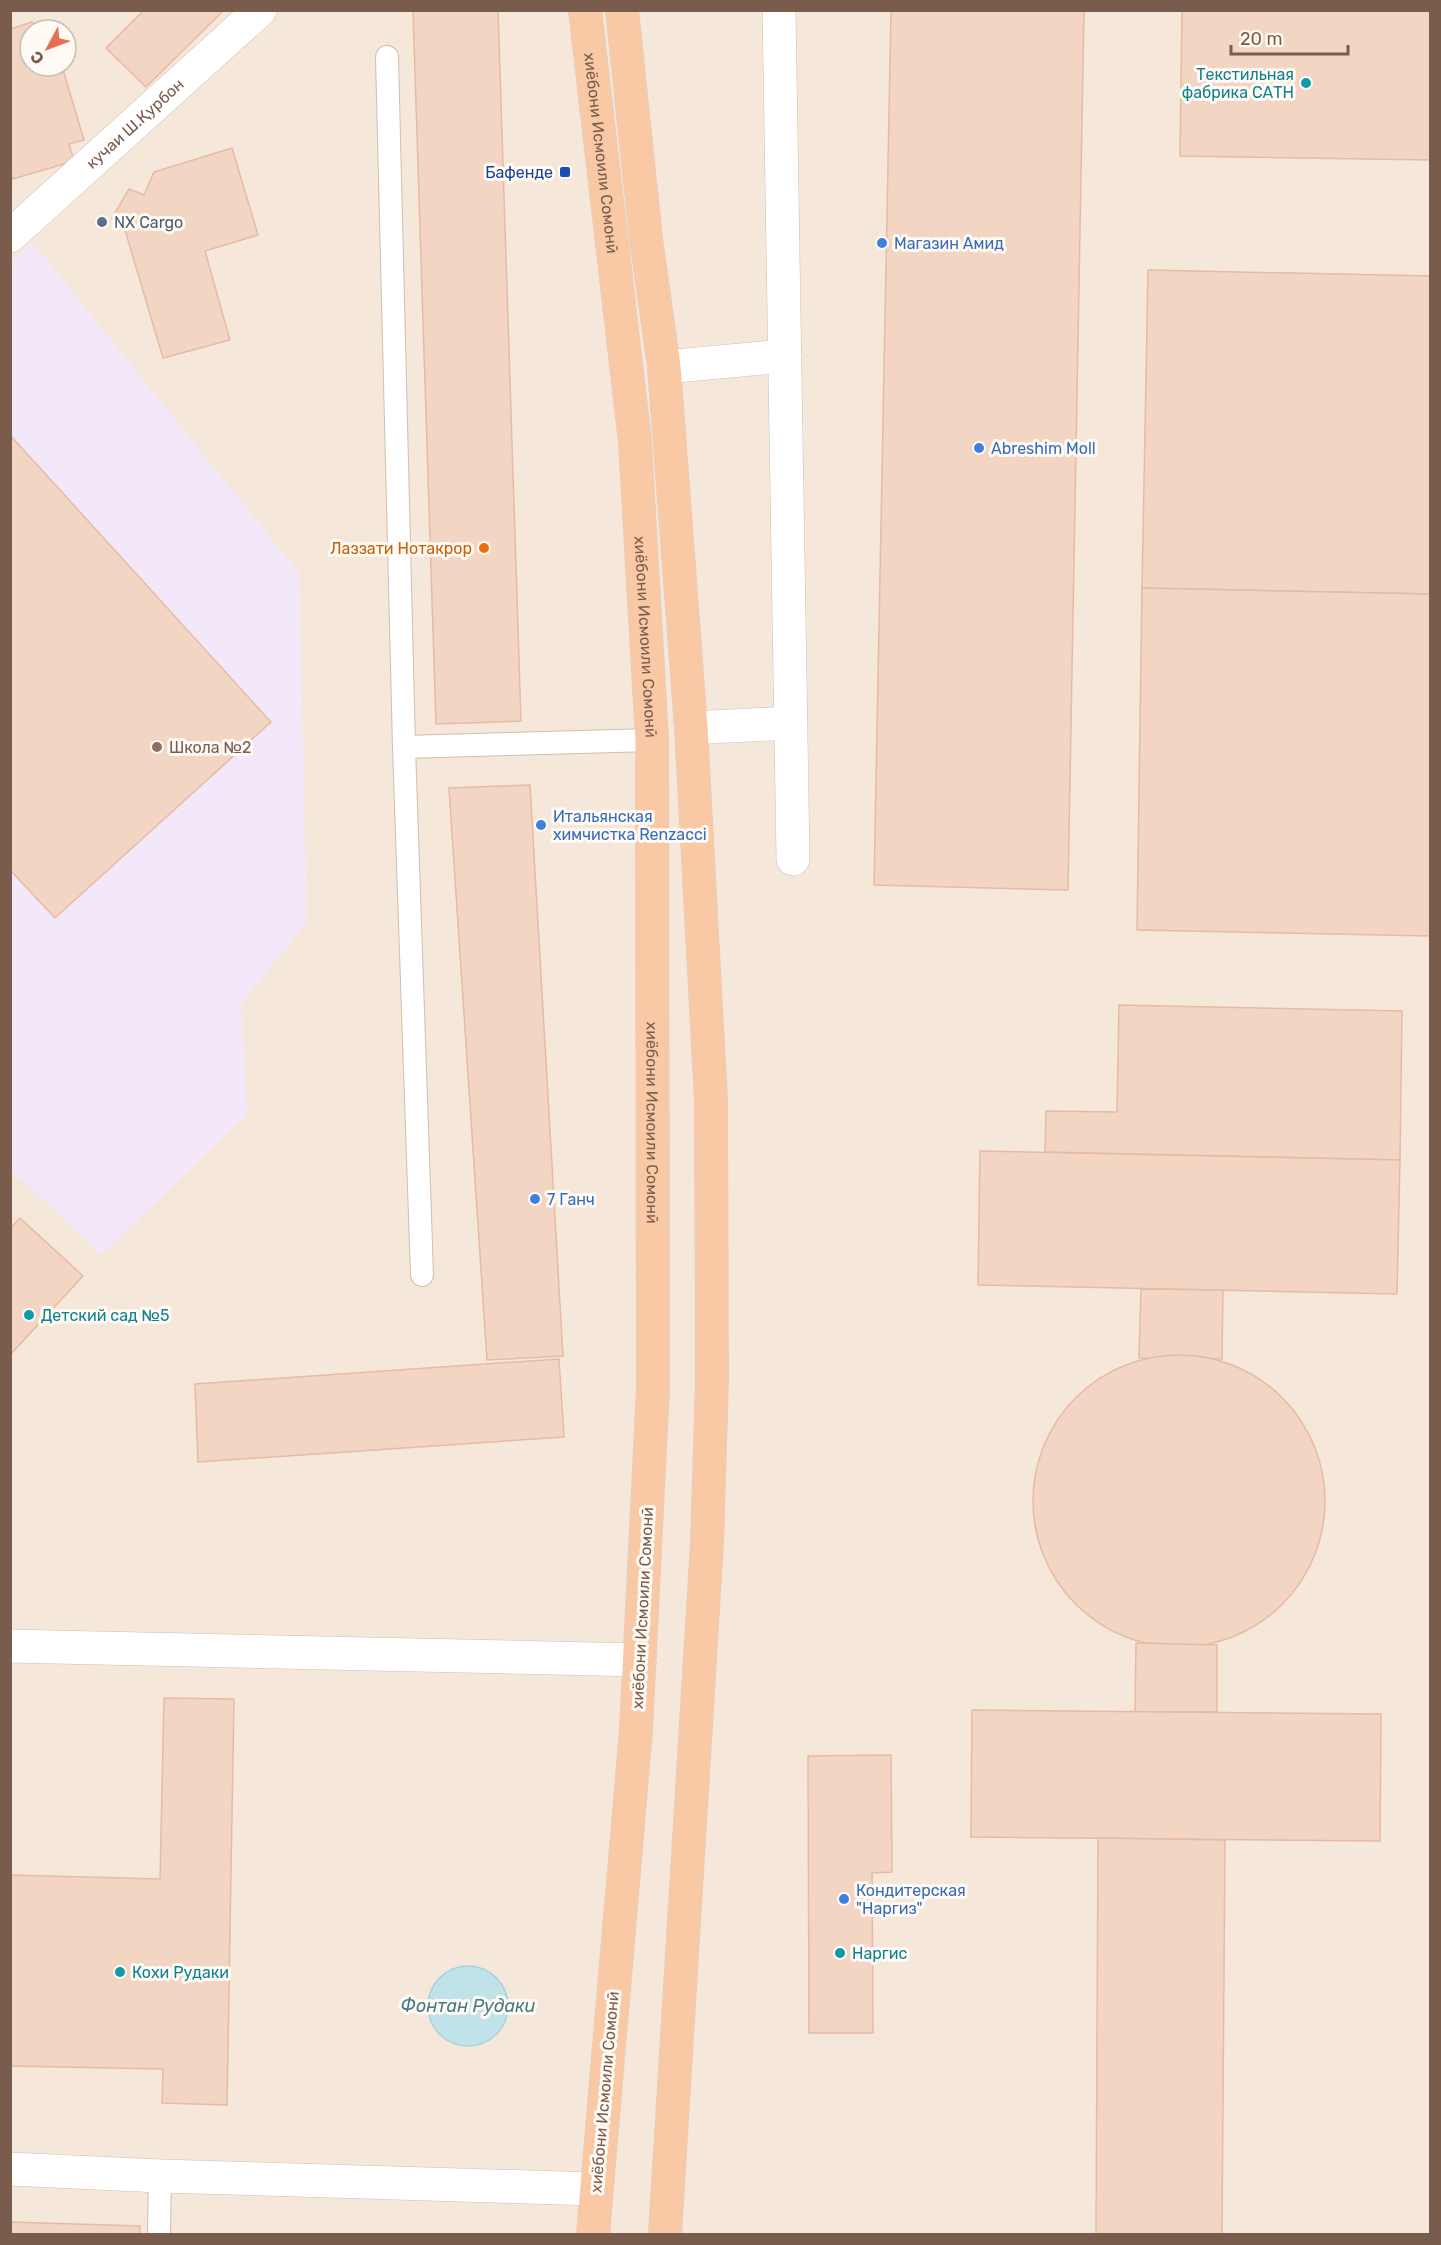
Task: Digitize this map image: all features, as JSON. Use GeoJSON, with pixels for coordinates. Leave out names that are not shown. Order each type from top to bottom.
{"type":"FeatureCollection","features":[{"type":"Feature","properties":{"kind":"highway","name":"хиёбони Исмоили Сомонӣ"},"geometry":{"type":"LineString","coordinates":[[585,10],[635,442],[652,740],[653,1388],[636,1730],[593,2235]]}},
{"type":"Feature","properties":{"kind":"highway","name":"хиёбони Исмоили Сомонӣ"},"geometry":{"type":"LineString","coordinates":[[622,10],[646,238],[664,367],[691,728],[711,1101],[712,1380],[707,1543],[665,2235]]}},
{"type":"Feature","properties":{"kind":"street","name":"кучаи Ш.Қурбон"},"geometry":{"type":"LineString","coordinates":[[10,236],[260,10]]}},
{"type":"Feature","properties":{"kind":"street"},"geometry":{"type":"LineString","coordinates":[[778,10],[793,859]]}},
{"type":"Feature","properties":{"kind":"street"},"geometry":{"type":"LineString","coordinates":[[664,367],[785,356]]}},
{"type":"Feature","properties":{"kind":"street"},"geometry":{"type":"LineString","coordinates":[[691,728],[790,723]]}},
{"type":"Feature","properties":{"kind":"street"},"geometry":{"type":"LineString","coordinates":[[10,1646],[640,1660]]}},
{"type":"Feature","properties":{"kind":"street"},"geometry":{"type":"LineString","coordinates":[[10,2169],[160,2176],[596,2189]]}},
{"type":"Feature","properties":{"kind":"lane"},"geometry":{"type":"LineString","coordinates":[[387,57],[404,747],[422,1275]]}},
{"type":"Feature","properties":{"kind":"lane"},"geometry":{"type":"LineString","coordinates":[[404,747],[652,740]]}},
{"type":"Feature","properties":{"kind":"lane"},"geometry":{"type":"LineString","coordinates":[[159,2235],[160,2176]]}},
{"type":"Feature","properties":{"kind":"shaded area"},"geometry":{"type":"Polygon","coordinates":[[[11,11],[1430,11],[1430,2234],[11,2234],[11,11]]]}},
{"type":"Feature","properties":{"kind":"shaded area","name":"Школа №2"},"geometry":{"type":"Polygon","coordinates":[[[32,242],[299,573],[307,922],[241,1004],[247,1114],[102,1255],[11,1170],[10,262],[32,242]]]}},
{"type":"Feature","properties":{"kind":"water","name":"Фонтан Рудаки"},"geometry":{"type":"Polygon","coordinates":[[[468,1966],[483,1969],[496,1978],[505,1991],[508,2006],[505,2021],[496,2034],[483,2043],[468,2046],[453,2043],[440,2034],[431,2021],[428,2006],[431,1991],[440,1978],[453,1969],[468,1966]]]}},
{"type":"Feature","properties":{"kind":"building"},"geometry":{"type":"Polygon","coordinates":[[[144,10],[224,10],[146,87],[106,48],[144,10]]]}},
{"type":"Feature","properties":{"kind":"building"},"geometry":{"type":"Polygon","coordinates":[[[413,10],[498,10],[521,721],[436,724],[413,10]]]}},
{"type":"Feature","properties":{"kind":"building","name":"Abreshim Moll"},"geometry":{"type":"Polygon","coordinates":[[[891,10],[1084,10],[1068,890],[874,885],[891,10]]]}},
{"type":"Feature","properties":{"kind":"building","name":"Текстильная фабрика САТН"},"geometry":{"type":"Polygon","coordinates":[[[1182,10],[1430,10],[1430,160],[1180,156],[1182,10]]]}},
{"type":"Feature","properties":{"kind":"building"},"geometry":{"type":"Polygon","coordinates":[[[18,26],[18,78],[66,78],[84,140],[69,144],[74,161],[13,179],[10,171],[10,29],[18,26]]]}},
{"type":"Feature","properties":{"kind":"building"},"geometry":{"type":"Polygon","coordinates":[[[232,148],[258,235],[205,251],[230,340],[163,358],[125,230],[112,218],[129,189],[144,195],[154,172],[232,148]]]}},
{"type":"Feature","properties":{"kind":"building"},"geometry":{"type":"Polygon","coordinates":[[[1148,270],[1430,276],[1430,594],[1142,588],[1148,270]]]}},
{"type":"Feature","properties":{"kind":"building"},"geometry":{"type":"Polygon","coordinates":[[[10,435],[271,722],[55,918],[10,870],[10,435]]]}},
{"type":"Feature","properties":{"kind":"building"},"geometry":{"type":"Polygon","coordinates":[[[1142,588],[1430,594],[1430,936],[1137,930],[1142,588]]]}},
{"type":"Feature","properties":{"kind":"building"},"geometry":{"type":"Polygon","coordinates":[[[530,785],[563,1356],[487,1360],[449,788],[530,785]]]}},
{"type":"Feature","properties":{"kind":"building"},"geometry":{"type":"Polygon","coordinates":[[[1119,1005],[1402,1011],[1400,1160],[1045,1152],[1046,1111],[1117,1112],[1119,1005]]]}},
{"type":"Feature","properties":{"kind":"building"},"geometry":{"type":"Polygon","coordinates":[[[980,1151],[1400,1160],[1397,1294],[978,1285],[980,1151]]]}},
{"type":"Feature","properties":{"kind":"building","name":"Детский сад №5"},"geometry":{"type":"Polygon","coordinates":[[[20,1218],[83,1276],[10,1355],[10,1229],[20,1218]]]}},
{"type":"Feature","properties":{"kind":"building"},"geometry":{"type":"Polygon","coordinates":[[[1141,1289],[1223,1290],[1222,1359],[1139,1358],[1141,1289]]]}},
{"type":"Feature","properties":{"kind":"building"},"geometry":{"type":"Polygon","coordinates":[[[1179,1355],[1221,1361],[1248,1372],[1272,1388],[1292,1408],[1308,1432],[1319,1459],[1325,1501],[1319,1543],[1308,1570],[1292,1594],[1272,1614],[1248,1630],[1221,1641],[1179,1647],[1137,1641],[1110,1630],[1086,1614],[1066,1594],[1050,1570],[1039,1543],[1033,1501],[1039,1459],[1050,1432],[1066,1408],[1086,1388],[1110,1372],[1137,1361],[1179,1355]]]}},
{"type":"Feature","properties":{"kind":"building"},"geometry":{"type":"Polygon","coordinates":[[[559,1359],[564,1437],[198,1462],[195,1384],[559,1359]]]}},
{"type":"Feature","properties":{"kind":"building"},"geometry":{"type":"Polygon","coordinates":[[[1136,1643],[1217,1645],[1217,1712],[1135,1712],[1136,1643]]]}},
{"type":"Feature","properties":{"kind":"building","name":"Кохи Рудаки"},"geometry":{"type":"Polygon","coordinates":[[[164,1698],[234,1699],[227,2105],[162,2103],[163,2069],[10,2066],[10,1875],[160,1879],[164,1698]]]}},
{"type":"Feature","properties":{"kind":"building"},"geometry":{"type":"Polygon","coordinates":[[[972,1710],[1381,1714],[1380,1841],[971,1837],[972,1710]]]}},
{"type":"Feature","properties":{"kind":"building","name":"Наргис"},"geometry":{"type":"Polygon","coordinates":[[[891,1755],[892,1872],[872,1873],[873,2033],[809,2033],[808,1756],[891,1755]]]}},
{"type":"Feature","properties":{"kind":"building"},"geometry":{"type":"Polygon","coordinates":[[[1098,1838],[1225,1840],[1222,2234],[1096,2234],[1098,1838]]]}},
{"type":"Feature","properties":{"kind":"building"},"geometry":{"type":"Polygon","coordinates":[[[10,2222],[140,2226],[140,2234],[10,2234],[10,2222]]]}},
{"type":"Feature","properties":{"kind":"place","name":"Текстильная фабрика САТН"},"geometry":{"type":"Point","coordinates":[1306,83]}},
{"type":"Feature","properties":{"kind":"place","name":"Бафенде"},"geometry":{"type":"Point","coordinates":[565,172]}},
{"type":"Feature","properties":{"kind":"place","name":"NX Cargo"},"geometry":{"type":"Point","coordinates":[102,222]}},
{"type":"Feature","properties":{"kind":"place","name":"Магазин Амид"},"geometry":{"type":"Point","coordinates":[882,243]}},
{"type":"Feature","properties":{"kind":"place","name":"Abreshim Moll"},"geometry":{"type":"Point","coordinates":[979,448]}},
{"type":"Feature","properties":{"kind":"place","name":"Лаззати Нотакрор"},"geometry":{"type":"Point","coordinates":[484,548]}},
{"type":"Feature","properties":{"kind":"place","name":"Школа №2"},"geometry":{"type":"Point","coordinates":[157,747]}},
{"type":"Feature","properties":{"kind":"place","name":"Итальянская химчистка Renzacci"},"geometry":{"type":"Point","coordinates":[541,825]}},
{"type":"Feature","properties":{"kind":"place","name":"7 Ганч"},"geometry":{"type":"Point","coordinates":[535,1199]}},
{"type":"Feature","properties":{"kind":"place","name":"Детский сад №5"},"geometry":{"type":"Point","coordinates":[29,1315]}},
{"type":"Feature","properties":{"kind":"place","name":"Кондитерская \"Наргиз\""},"geometry":{"type":"Point","coordinates":[844,1899]}},
{"type":"Feature","properties":{"kind":"place","name":"Наргис"},"geometry":{"type":"Point","coordinates":[840,1953]}},
{"type":"Feature","properties":{"kind":"place","name":"Кохи Рудаки"},"geometry":{"type":"Point","coordinates":[120,1972]}}]}
